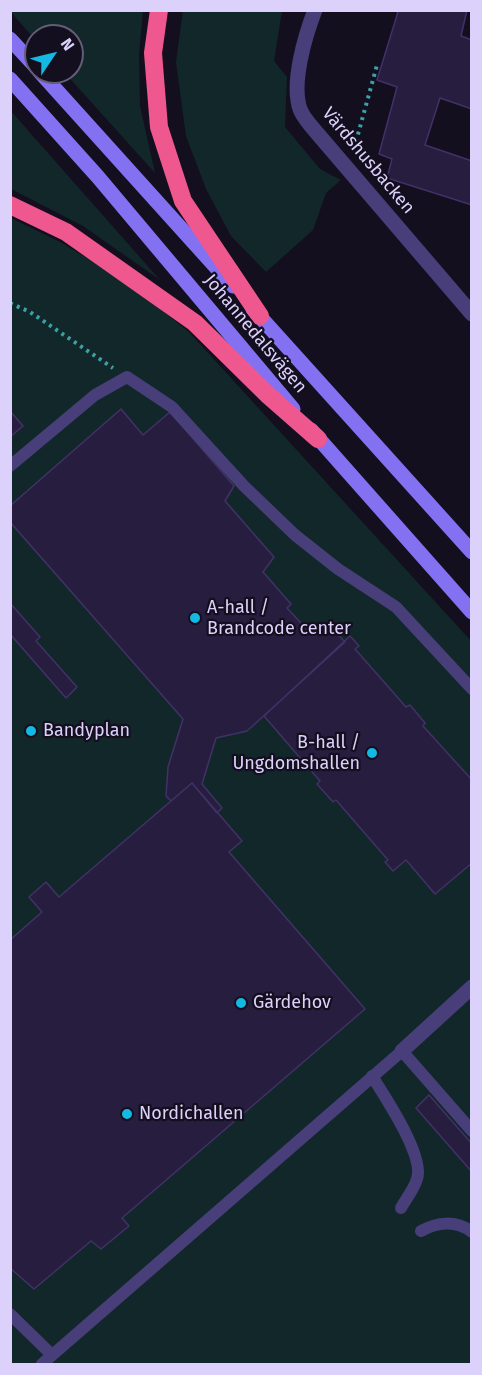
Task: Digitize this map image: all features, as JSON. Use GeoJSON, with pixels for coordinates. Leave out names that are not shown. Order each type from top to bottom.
{"type":"FeatureCollection","features":[{"type":"Feature","properties":{"kind":"highway"},"geometry":{"type":"LineString","coordinates":[[159,10],[153,53],[159,126],[183,201],[260,316]]}},
{"type":"Feature","properties":{"kind":"highway"},"geometry":{"type":"LineString","coordinates":[[10,205],[66,232],[195,322],[269,396],[318,439]]}},
{"type":"Feature","properties":{"kind":"main road"},"geometry":{"type":"LineString","coordinates":[[10,39],[24,54]]}},
{"type":"Feature","properties":{"kind":"main road","name":"Johannedalsvägen"},"geometry":{"type":"LineString","coordinates":[[10,79],[98,177],[318,439],[471,612]]}},
{"type":"Feature","properties":{"kind":"main road","name":"Johannedalsvägen"},"geometry":{"type":"LineString","coordinates":[[51,84],[471,552]]}},
{"type":"Feature","properties":{"kind":"street","name":"Värdshusbacken"},"geometry":{"type":"LineString","coordinates":[[315,10],[305,37],[302,56],[298,92],[300,109],[310,126],[471,314]]}},
{"type":"Feature","properties":{"kind":"street"},"geometry":{"type":"LineString","coordinates":[[402,1051],[471,987]]}},
{"type":"Feature","properties":{"kind":"lane"},"geometry":{"type":"LineString","coordinates":[[10,466],[95,395],[127,377],[172,408],[244,486],[296,535],[338,569],[396,607],[471,689]]}},
{"type":"Feature","properties":{"kind":"lane"},"geometry":{"type":"LineString","coordinates":[[42,1365],[402,1051],[471,1131]]}},
{"type":"Feature","properties":{"kind":"lane"},"geometry":{"type":"LineString","coordinates":[[372,1076],[394,1111],[418,1166],[418,1178],[401,1208]]}},
{"type":"Feature","properties":{"kind":"lane"},"geometry":{"type":"LineString","coordinates":[[421,1231],[431,1225],[456,1224],[471,1232]]}},
{"type":"Feature","properties":{"kind":"lane"},"geometry":{"type":"LineString","coordinates":[[10,1314],[52,1355]]}},
{"type":"Feature","properties":{"kind":"path"},"geometry":{"type":"LineString","coordinates":[[353,155],[377,65]]}},
{"type":"Feature","properties":{"kind":"path"},"geometry":{"type":"LineString","coordinates":[[10,303],[30,312],[127,377]]}},
{"type":"Feature","properties":{"kind":"green space"},"geometry":{"type":"Polygon","coordinates":[[[183,10],[282,11],[274,61],[287,77],[285,127],[320,169],[341,180],[326,193],[313,230],[266,272],[231,236],[206,189],[186,136],[176,62],[183,10]]]}},
{"type":"Feature","properties":{"kind":"green space"},"geometry":{"type":"Polygon","coordinates":[[[10,11],[143,11],[139,54],[140,106],[155,173],[75,84],[84,84],[84,24],[24,24],[24,27],[10,11]]]}},
{"type":"Feature","properties":{"kind":"green space"},"geometry":{"type":"Polygon","coordinates":[[[11,111],[160,280],[83,226],[11,189],[11,111]]]}},
{"type":"Feature","properties":{"kind":"green space","name":"Gärdehov"},"geometry":{"type":"Polygon","coordinates":[[[11,218],[60,242],[121,278],[189,332],[472,642],[471,1364],[11,1364],[11,218]]]}},
{"type":"Feature","properties":{"kind":"building"},"geometry":{"type":"Polygon","coordinates":[[[393,10],[467,10],[461,36],[472,40],[472,109],[440,98],[425,145],[472,161],[472,205],[387,178],[392,159],[379,154],[397,87],[377,80],[398,12],[393,10]]]}},
{"type":"Feature","properties":{"kind":"building","name":"A-hall / Brandcode center"},"geometry":{"type":"Polygon","coordinates":[[[121,409],[143,435],[170,412],[234,486],[225,501],[274,557],[263,572],[291,604],[287,608],[313,636],[332,628],[345,642],[247,731],[216,738],[202,784],[222,808],[217,813],[192,783],[171,801],[166,796],[168,767],[183,719],[10,522],[10,506],[121,409]]]}},
{"type":"Feature","properties":{"kind":"building"},"geometry":{"type":"Polygon","coordinates":[[[10,411],[23,426],[10,437],[10,411]]]}},
{"type":"Feature","properties":{"kind":"building"},"geometry":{"type":"Polygon","coordinates":[[[10,603],[40,637],[36,641],[77,687],[66,698],[10,634],[10,603]]]}},
{"type":"Feature","properties":{"kind":"building","name":"B-hall / Ungdomshallen"},"geometry":{"type":"Polygon","coordinates":[[[350,636],[359,646],[355,649],[406,707],[410,705],[425,723],[423,726],[472,780],[472,863],[435,894],[406,860],[393,871],[385,862],[388,860],[336,800],[333,802],[317,784],[320,781],[264,716],[350,636]]]}},
{"type":"Feature","properties":{"kind":"building","name":"Nordichallen"},"geometry":{"type":"Polygon","coordinates":[[[192,783],[242,841],[229,852],[365,1009],[122,1218],[129,1226],[101,1249],[91,1241],[34,1289],[10,1268],[10,940],[42,912],[29,897],[46,882],[59,897],[192,783]]]}},
{"type":"Feature","properties":{"kind":"building"},"geometry":{"type":"Polygon","coordinates":[[[429,1095],[472,1144],[472,1172],[416,1108],[429,1095]]]}},
{"type":"Feature","properties":{"kind":"place","name":"A-hall / Brandcode center"},"geometry":{"type":"Point","coordinates":[195,618]}},
{"type":"Feature","properties":{"kind":"place","name":"Bandyplan"},"geometry":{"type":"Point","coordinates":[31,731]}},
{"type":"Feature","properties":{"kind":"place","name":"B-hall / Ungdomshallen"},"geometry":{"type":"Point","coordinates":[372,753]}},
{"type":"Feature","properties":{"kind":"place","name":"Gärdehov"},"geometry":{"type":"Point","coordinates":[241,1003]}},
{"type":"Feature","properties":{"kind":"place","name":"Nordichallen"},"geometry":{"type":"Point","coordinates":[127,1114]}}]}
